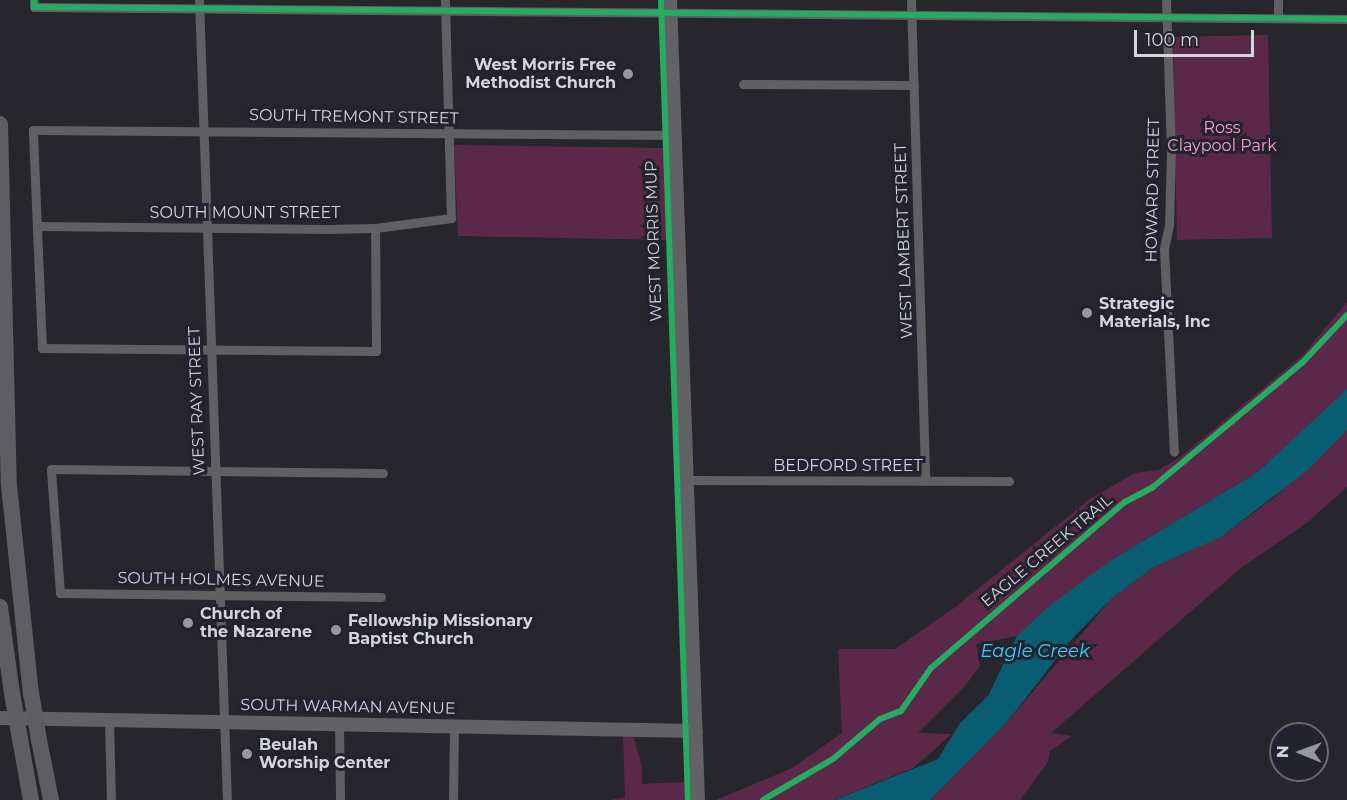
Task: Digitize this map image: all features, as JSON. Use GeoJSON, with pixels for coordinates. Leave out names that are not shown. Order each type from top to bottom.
{"type":"FeatureCollection","features":[{"type":"Feature","properties":{"kind":"highway"},"geometry":{"type":"LineString","coordinates":[[0,124],[9,485],[31,693],[51,800]]}},
{"type":"Feature","properties":{"kind":"highway"},"geometry":{"type":"LineString","coordinates":[[0,607],[31,800]]}},
{"type":"Feature","properties":{"kind":"main road"},"geometry":{"type":"LineString","coordinates":[[670,6],[698,800]]}},
{"type":"Feature","properties":{"kind":"main road","name":"SOUTH WARMAN AVENUE"},"geometry":{"type":"LineString","coordinates":[[0,718],[696,731]]}},
{"type":"Feature","properties":{"kind":"street","name":"WEST LAMBERT STREET"},"geometry":{"type":"LineString","coordinates":[[911,0],[925,481]]}},
{"type":"Feature","properties":{"kind":"street","name":"HOWARD STREET"},"geometry":{"type":"LineString","coordinates":[[1166,0],[1171,151],[1169,225],[1164,249],[1174,452]]}},
{"type":"Feature","properties":{"kind":"street"},"geometry":{"type":"LineString","coordinates":[[1278,0],[1278,18]]}},
{"type":"Feature","properties":{"kind":"street"},"geometry":{"type":"LineString","coordinates":[[34,4],[670,6],[912,15],[1347,19]]}},
{"type":"Feature","properties":{"kind":"street","name":"WEST RAY STREET"},"geometry":{"type":"LineString","coordinates":[[199,4],[227,800]]}},
{"type":"Feature","properties":{"kind":"street"},"geometry":{"type":"LineString","coordinates":[[445,5],[451,133]]}},
{"type":"Feature","properties":{"kind":"street"},"geometry":{"type":"LineString","coordinates":[[743,84],[914,85]]}},
{"type":"Feature","properties":{"kind":"street","name":"SOUTH TREMONT STREET"},"geometry":{"type":"LineString","coordinates":[[37,226],[33,130],[675,135]]}},
{"type":"Feature","properties":{"kind":"street","name":"SOUTH MOUNT STREET"},"geometry":{"type":"LineString","coordinates":[[37,226],[375,228],[452,218],[451,133]]}},
{"type":"Feature","properties":{"kind":"street"},"geometry":{"type":"LineString","coordinates":[[37,226],[42,348],[210,351],[376,351],[375,228]]}},
{"type":"Feature","properties":{"kind":"street","name":"SOUTH HOLMES AVENUE"},"geometry":{"type":"LineString","coordinates":[[215,472],[51,469],[60,593],[381,597]]}},
{"type":"Feature","properties":{"kind":"street"},"geometry":{"type":"LineString","coordinates":[[215,472],[383,473]]}},
{"type":"Feature","properties":{"kind":"street","name":"BEDFORD STREET"},"geometry":{"type":"LineString","coordinates":[[687,480],[1009,481]]}},
{"type":"Feature","properties":{"kind":"street"},"geometry":{"type":"LineString","coordinates":[[108,720],[111,800]]}},
{"type":"Feature","properties":{"kind":"street"},"geometry":{"type":"LineString","coordinates":[[339,724],[340,800]]}},
{"type":"Feature","properties":{"kind":"street"},"geometry":{"type":"LineString","coordinates":[[453,800],[454,726]]}},
{"type":"Feature","properties":{"kind":"green space","name":"Ross Claypool Park"},"geometry":{"type":"Polygon","coordinates":[[[1268,35],[1272,238],[1177,240],[1173,37],[1268,35]]]}},
{"type":"Feature","properties":{"kind":"green space"},"geometry":{"type":"Polygon","coordinates":[[[454,145],[666,148],[670,240],[458,236],[454,145]]]}},
{"type":"Feature","properties":{"kind":"green space"},"geometry":{"type":"Polygon","coordinates":[[[1347,302],[1347,390],[1258,472],[1110,561],[1017,636],[976,644],[980,666],[965,686],[918,733],[952,734],[913,768],[834,800],[716,800],[792,768],[842,733],[838,649],[895,649],[954,608],[1090,499],[1135,473],[1158,470],[1179,458],[1303,355],[1347,302]]]}},
{"type":"Feature","properties":{"kind":"green space"},"geometry":{"type":"Polygon","coordinates":[[[1347,430],[1347,487],[1308,522],[1241,568],[1051,733],[1072,736],[1050,751],[1048,762],[1020,800],[930,800],[1007,722],[1112,598],[1154,567],[1221,537],[1275,497],[1347,430]]]}},
{"type":"Feature","properties":{"kind":"green space"},"geometry":{"type":"Polygon","coordinates":[[[623,736],[633,736],[642,766],[642,784],[685,782],[685,800],[610,800],[625,797],[623,736]]]}},
{"type":"Feature","properties":{"kind":"water","name":"Eagle Creek"},"geometry":{"type":"Polygon","coordinates":[[[1347,389],[1347,430],[1309,469],[1221,537],[1154,567],[1112,598],[1071,640],[1007,722],[930,800],[835,800],[938,759],[960,723],[988,696],[1017,636],[1047,608],[1110,561],[1258,472],[1347,389]]]}},
{"type":"Feature","properties":{"kind":"cycle path"},"geometry":{"type":"LineString","coordinates":[[34,0],[34,7],[1347,19]]}},
{"type":"Feature","properties":{"kind":"cycle path","name":"WEST MORRIS MUP"},"geometry":{"type":"LineString","coordinates":[[661,0],[688,800]]}},
{"type":"Feature","properties":{"kind":"cycle path","name":"EAGLE CREEK TRAIL"},"geometry":{"type":"LineString","coordinates":[[763,800],[833,759],[880,719],[901,711],[931,668],[1125,502],[1153,487],[1302,363],[1347,315]]}},
{"type":"Feature","properties":{"kind":"place","name":"West Morris Free Methodist Church"},"geometry":{"type":"Point","coordinates":[628,74]}},
{"type":"Feature","properties":{"kind":"place","name":"Strategic Materials, Inc"},"geometry":{"type":"Point","coordinates":[1087,313]}},
{"type":"Feature","properties":{"kind":"place","name":"Church of the Nazarene"},"geometry":{"type":"Point","coordinates":[188,623]}},
{"type":"Feature","properties":{"kind":"place","name":"Fellowship Missionary Baptist Church"},"geometry":{"type":"Point","coordinates":[336,630]}},
{"type":"Feature","properties":{"kind":"place","name":"Beulah Worship Center"},"geometry":{"type":"Point","coordinates":[247,754]}}]}
